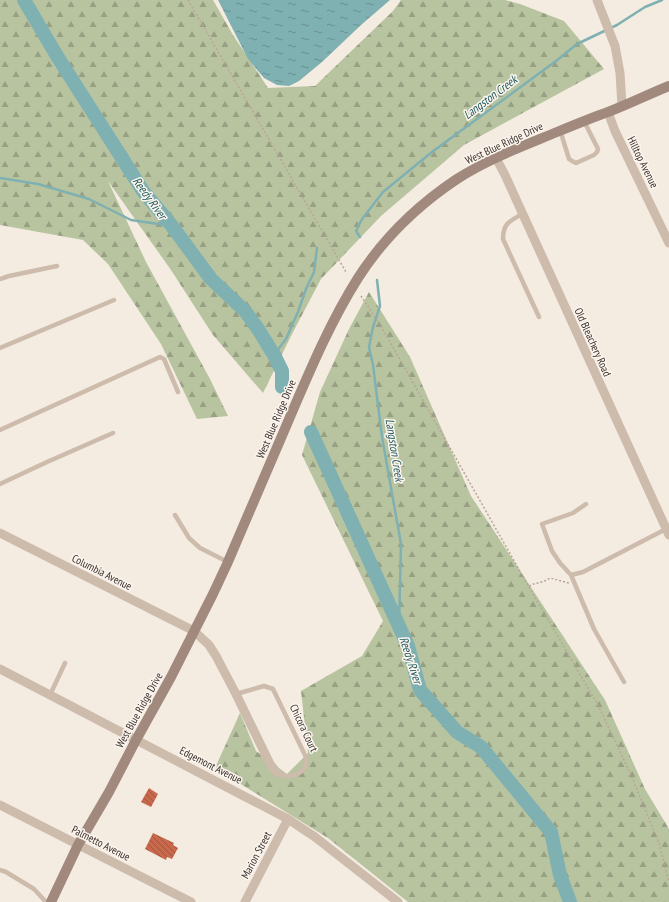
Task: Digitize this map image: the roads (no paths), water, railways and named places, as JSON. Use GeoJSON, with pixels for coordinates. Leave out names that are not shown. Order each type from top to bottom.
{"type":"FeatureCollection","features":[{"type":"Feature","properties":{"kind":"main road","name":"West Blue Ridge Drive"},"geometry":{"type":"LineString","coordinates":[[51,902],[78,845],[109,792],[194,631],[228,562],[307,378],[344,301],[358,277],[372,258],[385,242],[420,207],[458,179],[480,166],[514,149],[669,86]]}},
{"type":"Feature","properties":{"kind":"street"},"geometry":{"type":"LineString","coordinates":[[597,0],[615,46],[618,60],[622,106]]}},
{"type":"Feature","properties":{"kind":"street","name":"Hilltop Avenue"},"geometry":{"type":"LineString","coordinates":[[608,112],[615,131],[669,243]]}},
{"type":"Feature","properties":{"kind":"street","name":"Old Bleachery Road"},"geometry":{"type":"LineString","coordinates":[[496,158],[668,532]]}},
{"type":"Feature","properties":{"kind":"street","name":"Columbia Avenue"},"geometry":{"type":"LineString","coordinates":[[0,533],[194,631]]}},
{"type":"Feature","properties":{"kind":"street","name":"Chicora Court"},"geometry":{"type":"LineString","coordinates":[[194,631],[209,645],[236,694],[270,764],[277,773]]}},
{"type":"Feature","properties":{"kind":"street","name":"Edgemont Avenue"},"geometry":{"type":"LineString","coordinates":[[0,669],[288,819],[315,837],[398,902]]}},
{"type":"Feature","properties":{"kind":"street","name":"Palmetto Avenue"},"geometry":{"type":"LineString","coordinates":[[0,805],[191,902]]}},
{"type":"Feature","properties":{"kind":"street","name":"Marion Street"},"geometry":{"type":"LineString","coordinates":[[245,902],[288,819]]}},
{"type":"Feature","properties":{"kind":"lane"},"geometry":{"type":"LineString","coordinates":[[560,130],[570,159],[572,162],[576,163],[594,155],[598,149],[584,121]]}},
{"type":"Feature","properties":{"kind":"lane"},"geometry":{"type":"LineString","coordinates":[[522,214],[510,221],[503,229],[503,238],[539,317]]}},
{"type":"Feature","properties":{"kind":"lane"},"geometry":{"type":"LineString","coordinates":[[0,279],[57,266]]}},
{"type":"Feature","properties":{"kind":"lane"},"geometry":{"type":"LineString","coordinates":[[0,348],[114,300]]}},
{"type":"Feature","properties":{"kind":"lane"},"geometry":{"type":"LineString","coordinates":[[0,430],[160,357],[164,359],[178,392]]}},
{"type":"Feature","properties":{"kind":"lane"},"geometry":{"type":"LineString","coordinates":[[0,484],[113,433]]}},
{"type":"Feature","properties":{"kind":"lane"},"geometry":{"type":"LineString","coordinates":[[586,504],[574,513],[542,524],[552,551],[570,575],[594,629],[624,682]]}},
{"type":"Feature","properties":{"kind":"lane"},"geometry":{"type":"LineString","coordinates":[[175,515],[189,538],[200,548],[228,562]]}},
{"type":"Feature","properties":{"kind":"lane"},"geometry":{"type":"LineString","coordinates":[[570,575],[583,572],[668,532]]}},
{"type":"Feature","properties":{"kind":"lane"},"geometry":{"type":"LineString","coordinates":[[50,695],[65,663]]}},
{"type":"Feature","properties":{"kind":"lane","name":"Chicora Court"},"geometry":{"type":"LineString","coordinates":[[236,694],[264,686],[273,689],[304,753],[306,761],[303,770],[297,774],[282,776],[277,773]]}},
{"type":"Feature","properties":{"kind":"lane"},"geometry":{"type":"LineString","coordinates":[[0,870],[34,889],[46,902]]}},
{"type":"Feature","properties":{"kind":"water"},"geometry":{"type":"Polygon","coordinates":[[[218,0],[390,0],[322,62],[299,81],[289,86],[277,85],[264,78],[248,59],[218,0]]]}},
{"type":"Feature","properties":{"kind":"waterway","name":"Reedy River"},"geometry":{"type":"LineString","coordinates":[[24,0],[57,56],[143,191],[172,226],[211,279],[245,311],[258,329],[282,371],[282,387]]}},
{"type":"Feature","properties":{"kind":"waterway","name":"Langston Creek"},"geometry":{"type":"LineString","coordinates":[[360,237],[356,231],[362,219],[383,192],[432,152],[577,44],[617,25],[645,7],[662,0]]}},
{"type":"Feature","properties":{"kind":"waterway"},"geometry":{"type":"LineString","coordinates":[[0,178],[38,184],[89,199],[131,220],[172,226]]}},
{"type":"Feature","properties":{"kind":"waterway"},"geometry":{"type":"LineString","coordinates":[[274,355],[286,339],[298,312],[314,272],[317,248]]}},
{"type":"Feature","properties":{"kind":"waterway","name":"Langston Creek"},"geometry":{"type":"LineString","coordinates":[[377,280],[380,306],[373,327],[369,347],[373,365],[382,437],[401,544],[399,625]]}},
{"type":"Feature","properties":{"kind":"waterway","name":"Reedy River"},"geometry":{"type":"LineString","coordinates":[[311,432],[408,646],[420,690],[457,732],[481,747],[551,832],[560,875],[570,902]]}}]}
